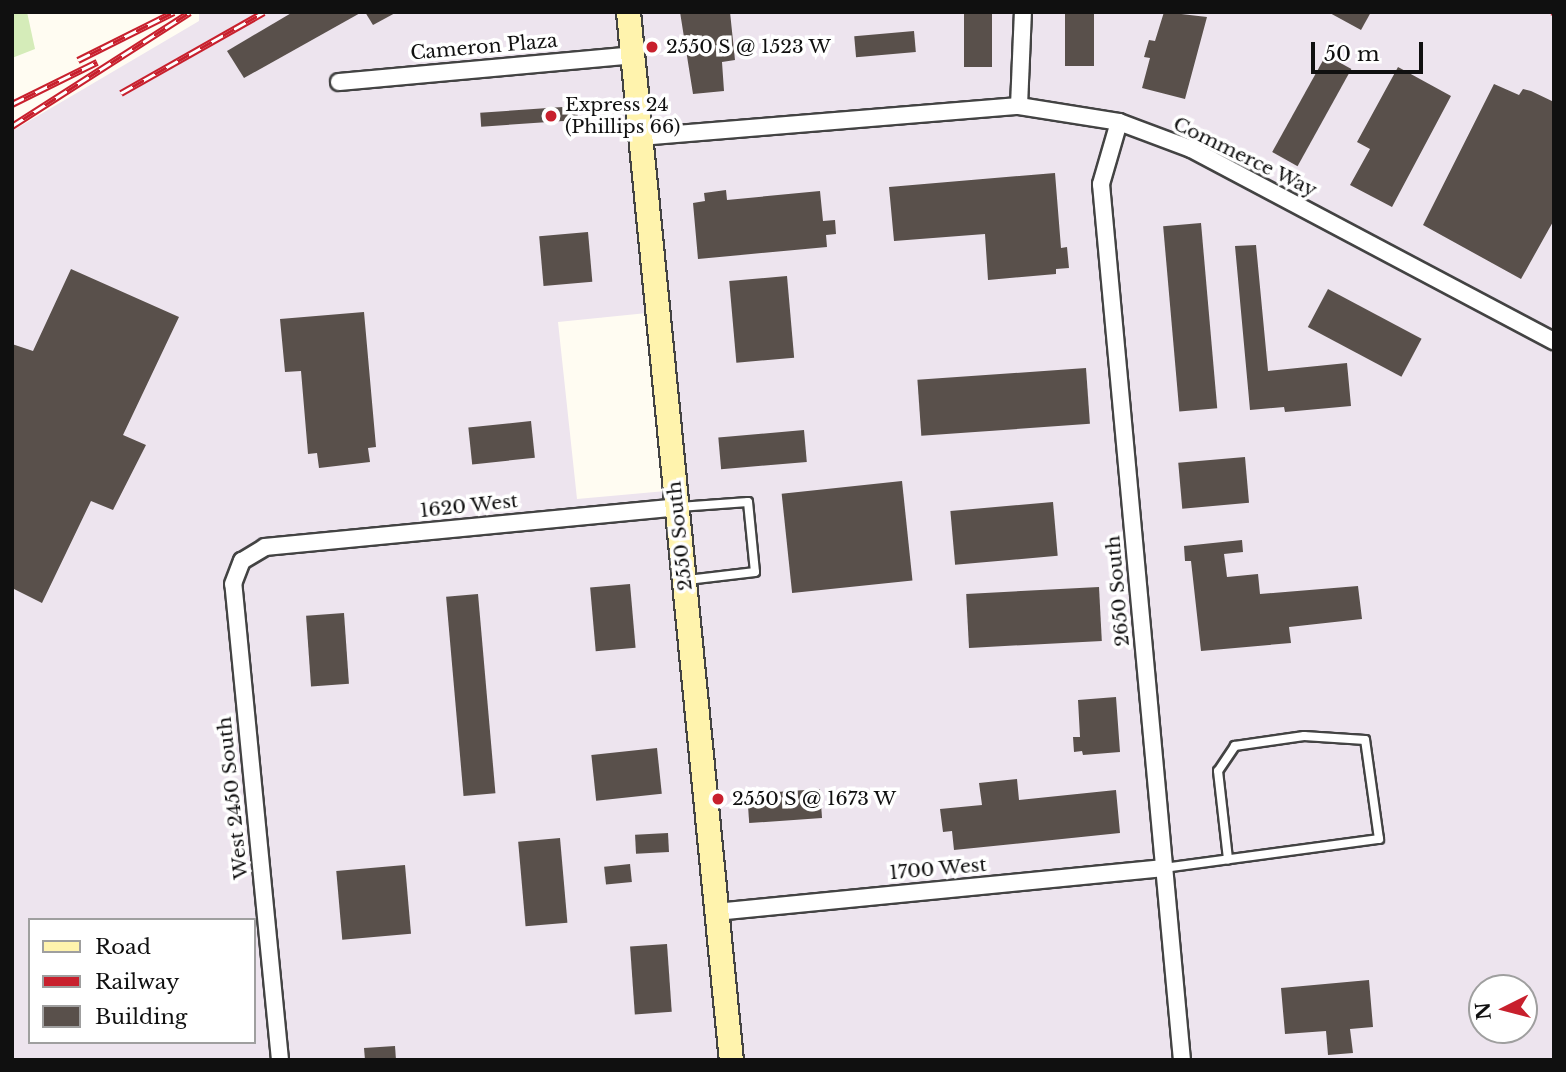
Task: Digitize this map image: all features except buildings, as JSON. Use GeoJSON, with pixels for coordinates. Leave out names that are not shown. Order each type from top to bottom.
{"type":"FeatureCollection","features":[{"type":"Feature","properties":{"kind":"main road","name":"2550 South"},"geometry":{"type":"LineString","coordinates":[[628,12],[730,1060]]}},
{"type":"Feature","properties":{"kind":"street"},"geometry":{"type":"LineString","coordinates":[[1019,106],[1023,12]]}},
{"type":"Feature","properties":{"kind":"street","name":"Cameron Plaza"},"geometry":{"type":"LineString","coordinates":[[339,82],[633,55]]}},
{"type":"Feature","properties":{"kind":"street","name":"Commerce Way"},"geometry":{"type":"LineString","coordinates":[[640,137],[1019,106],[1119,122],[1191,149],[1554,341]]}},
{"type":"Feature","properties":{"kind":"street","name":"2650 South"},"geometry":{"type":"LineString","coordinates":[[1119,122],[1101,184],[1182,1060]]}},
{"type":"Feature","properties":{"kind":"street","name":"1620 West"},"geometry":{"type":"LineString","coordinates":[[265,547],[677,507]]}},
{"type":"Feature","properties":{"kind":"street","name":"West 2450 South"},"geometry":{"type":"LineString","coordinates":[[265,547],[242,561],[233,584],[280,1060]]}},
{"type":"Feature","properties":{"kind":"street","name":"1700 West"},"geometry":{"type":"LineString","coordinates":[[716,912],[1164,868]]}},
{"type":"Feature","properties":{"kind":"lane"},"geometry":{"type":"LineString","coordinates":[[677,507],[748,502],[755,572],[684,580]]}},
{"type":"Feature","properties":{"kind":"lane"},"geometry":{"type":"LineString","coordinates":[[1164,868],[1380,839],[1365,740],[1304,736],[1235,746],[1218,771],[1228,859]]}},
{"type":"Feature","properties":{"kind":"shaded area"},"geometry":{"type":"Polygon","coordinates":[[[199,12],[1554,12],[1554,1060],[12,1060],[12,131],[199,21],[199,12]],[[647,313],[558,322],[577,499],[666,491],[647,313]]]}},
{"type":"Feature","properties":{"kind":"green space"},"geometry":{"type":"Polygon","coordinates":[[[12,12],[27,12],[35,49],[12,58],[12,12]]]}},
{"type":"Feature","properties":{"kind":"railway"},"geometry":{"type":"LineString","coordinates":[[78,60],[174,12]]}},
{"type":"Feature","properties":{"kind":"railway"},"geometry":{"type":"LineString","coordinates":[[12,126],[190,12]]}},
{"type":"Feature","properties":{"kind":"railway"},"geometry":{"type":"LineString","coordinates":[[121,93],[264,12]]}},
{"type":"Feature","properties":{"kind":"railway"},"geometry":{"type":"LineString","coordinates":[[12,104],[97,62]]}},
{"type":"Feature","properties":{"kind":"place","name":"2550 S @ 1523 W"},"geometry":{"type":"Point","coordinates":[652,47]}},
{"type":"Feature","properties":{"kind":"place","name":"Express 24 (Phillips 66)"},"geometry":{"type":"Point","coordinates":[551,116]}},
{"type":"Feature","properties":{"kind":"place","name":"2550 S @ 1673 W"},"geometry":{"type":"Point","coordinates":[718,799]}}]}
